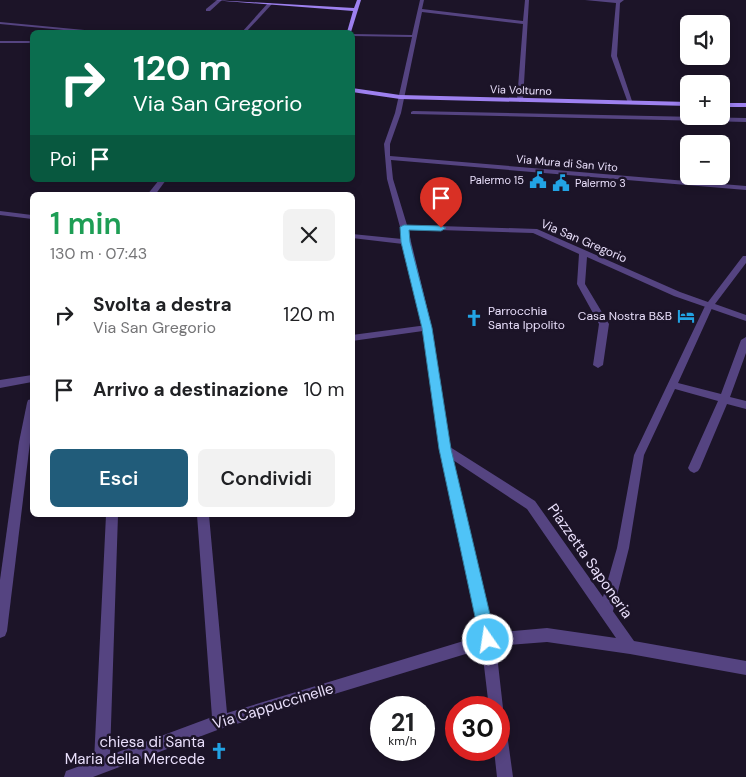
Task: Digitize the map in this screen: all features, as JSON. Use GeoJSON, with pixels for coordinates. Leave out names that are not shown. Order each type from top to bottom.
{"type":"FeatureCollection","features":[{"type":"Feature","properties":{"kind":"street"},"geometry":{"type":"LineString","coordinates":[[214,0],[356,10]]}},
{"type":"Feature","properties":{"kind":"street"},"geometry":{"type":"LineString","coordinates":[[208,10],[220,0]]}},
{"type":"Feature","properties":{"kind":"street"},"geometry":{"type":"LineString","coordinates":[[350,30],[359,0]]}},
{"type":"Feature","properties":{"kind":"street"},"geometry":{"type":"LineString","coordinates":[[422,0],[398,113],[387,144],[387,158],[390,179],[404,227],[427,328],[445,449],[488,640],[495,696]]}},
{"type":"Feature","properties":{"kind":"street"},"geometry":{"type":"LineString","coordinates":[[520,100],[527,0]]}},
{"type":"Feature","properties":{"kind":"street"},"geometry":{"type":"LineString","coordinates":[[587,0],[620,1],[614,56],[631,103]]}},
{"type":"Feature","properties":{"kind":"street"},"geometry":{"type":"LineString","coordinates":[[246,30],[270,4]]}},
{"type":"Feature","properties":{"kind":"street"},"geometry":{"type":"LineString","coordinates":[[420,10],[525,23]]}},
{"type":"Feature","properties":{"kind":"street"},"geometry":{"type":"LineString","coordinates":[[0,23],[65,30]]}},
{"type":"Feature","properties":{"kind":"street"},"geometry":{"type":"LineString","coordinates":[[355,35],[414,36]]}},
{"type":"Feature","properties":{"kind":"street"},"geometry":{"type":"LineString","coordinates":[[0,42],[29,42]]}},
{"type":"Feature","properties":{"kind":"street","name":"Via Volturno"},"geometry":{"type":"LineString","coordinates":[[355,90],[400,97],[680,104]]}},
{"type":"Feature","properties":{"kind":"street"},"geometry":{"type":"LineString","coordinates":[[730,105],[746,105]]}},
{"type":"Feature","properties":{"kind":"street","name":"Via Volturno"},"geometry":{"type":"LineString","coordinates":[[413,113],[746,120]]}},
{"type":"Feature","properties":{"kind":"street","name":"Via Mura di San Vito"},"geometry":{"type":"LineString","coordinates":[[387,158],[746,188]]}},
{"type":"Feature","properties":{"kind":"street"},"geometry":{"type":"LineString","coordinates":[[153,192],[161,182]]}},
{"type":"Feature","properties":{"kind":"street"},"geometry":{"type":"LineString","coordinates":[[0,213],[30,217]]}},
{"type":"Feature","properties":{"kind":"street","name":"Via San Gregorio"},"geometry":{"type":"LineString","coordinates":[[404,227],[534,232],[709,306],[746,318]]}},
{"type":"Feature","properties":{"kind":"street"},"geometry":{"type":"LineString","coordinates":[[355,236],[406,242]]}},
{"type":"Feature","properties":{"kind":"street"},"geometry":{"type":"LineString","coordinates":[[583,254],[581,284],[604,324],[598,365]]}},
{"type":"Feature","properties":{"kind":"street"},"geometry":{"type":"LineString","coordinates":[[606,611],[623,548],[639,455],[709,306],[746,258]]}},
{"type":"Feature","properties":{"kind":"street"},"geometry":{"type":"LineString","coordinates":[[355,338],[427,328]]}},
{"type":"Feature","properties":{"kind":"street"},"geometry":{"type":"LineString","coordinates":[[694,468],[724,399],[746,340]]}},
{"type":"Feature","properties":{"kind":"street"},"geometry":{"type":"LineString","coordinates":[[0,384],[30,379]]}},
{"type":"Feature","properties":{"kind":"street"},"geometry":{"type":"LineString","coordinates":[[673,385],[746,405]]}},
{"type":"Feature","properties":{"kind":"street"},"geometry":{"type":"LineString","coordinates":[[0,631],[24,442],[30,413]]}},
{"type":"Feature","properties":{"kind":"street","name":"Piazzetta Saponeria"},"geometry":{"type":"LineString","coordinates":[[445,449],[531,505],[630,647]]}},
{"type":"Feature","properties":{"kind":"street"},"geometry":{"type":"LineString","coordinates":[[102,765],[112,517]]}},
{"type":"Feature","properties":{"kind":"street"},"geometry":{"type":"LineString","coordinates":[[203,517],[220,722]]}},
{"type":"Feature","properties":{"kind":"street","name":"Via Cappuccinelle"},"geometry":{"type":"LineString","coordinates":[[72,777],[220,722],[488,640],[547,635],[630,647],[746,668]]}},
{"type":"Feature","properties":{"kind":"street"},"geometry":{"type":"LineString","coordinates":[[503,761],[505,777]]}},
{"type":"Feature","properties":{"kind":"place","name":"Palermo 15"},"geometry":{"type":"Point","coordinates":[538,180]}},
{"type":"Feature","properties":{"kind":"place","name":"Palermo 3"},"geometry":{"type":"Point","coordinates":[561,183]}},
{"type":"Feature","properties":{"kind":"place","name":"Casa Nostra B&B"},"geometry":{"type":"Point","coordinates":[686,316]}},
{"type":"Feature","properties":{"kind":"place","name":"Parrocchia Santa Ippolito"},"geometry":{"type":"Point","coordinates":[474,318]}},
{"type":"Feature","properties":{"kind":"place","name":"chiesa di Santa Maria della Mercede"},"geometry":{"type":"Point","coordinates":[219,751]}},
{"type":"Feature","properties":{"kind":"route"},"geometry":{"type":"LineString","coordinates":[[441,228],[404,227],[427,328],[445,449],[488,640]]}}]}
